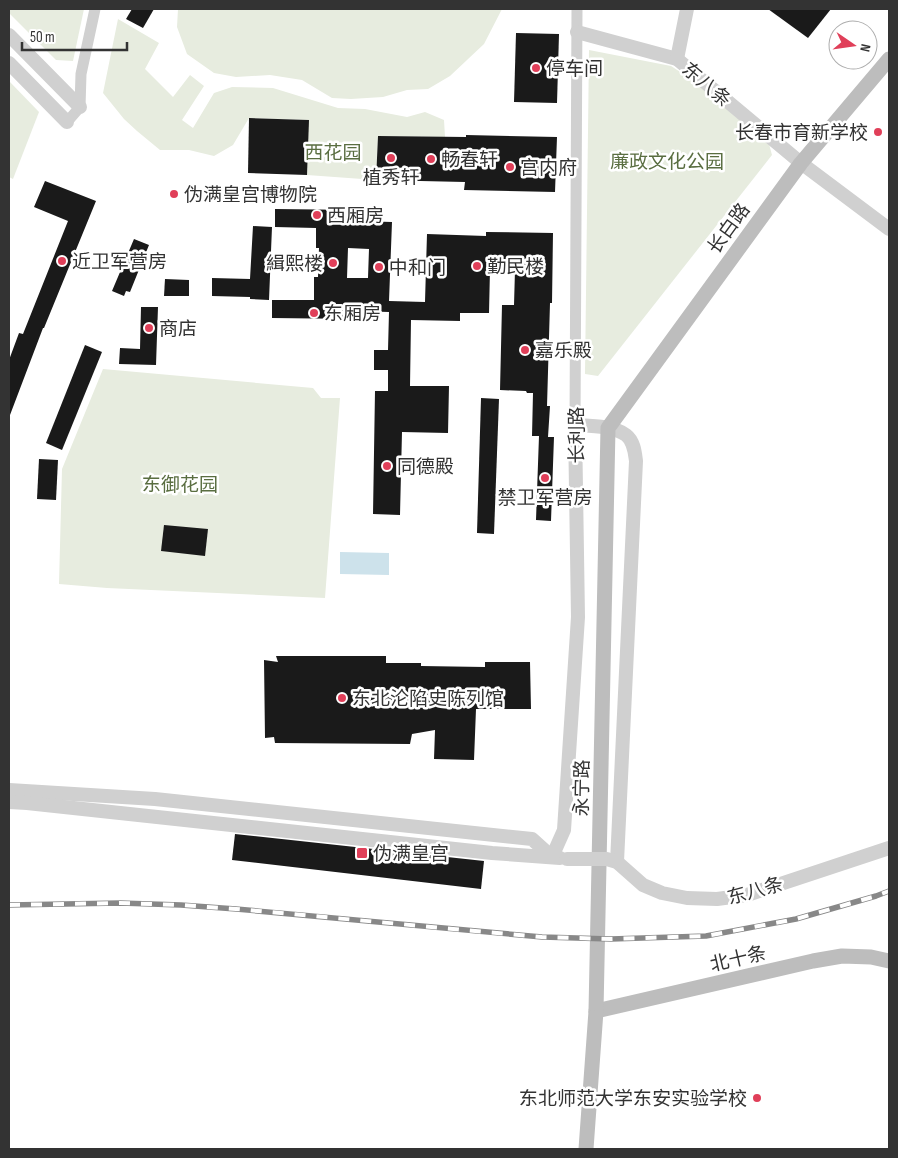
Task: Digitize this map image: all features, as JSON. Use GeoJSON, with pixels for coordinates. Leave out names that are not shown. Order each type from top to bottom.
{"type":"FeatureCollection","features":[{"type":"Feature","properties":{"kind":"main road","name":"长白路"},"geometry":{"type":"LineString","coordinates":[[608,428],[801,163],[889,59]]}},
{"type":"Feature","properties":{"kind":"main road","name":"永宁路"},"geometry":{"type":"LineString","coordinates":[[586,1149],[596,1011],[608,428]]}},
{"type":"Feature","properties":{"kind":"main road","name":"北十条"},"geometry":{"type":"LineString","coordinates":[[596,1011],[823,959],[842,956],[872,957],[889,961]]}},
{"type":"Feature","properties":{"kind":"street"},"geometry":{"type":"LineString","coordinates":[[9,63],[67,122],[80,107],[81,74],[95,9]]}},
{"type":"Feature","properties":{"kind":"street","name":"长利路"},"geometry":{"type":"LineString","coordinates":[[552,858],[564,830],[578,617],[575,425],[577,9]]}},
{"type":"Feature","properties":{"kind":"street"},"geometry":{"type":"LineString","coordinates":[[677,59],[687,9]]}},
{"type":"Feature","properties":{"kind":"street","name":"东八条"},"geometry":{"type":"LineString","coordinates":[[577,32],[677,59],[801,163],[889,229]]}},
{"type":"Feature","properties":{"kind":"street"},"geometry":{"type":"LineString","coordinates":[[9,34],[80,107]]}},
{"type":"Feature","properties":{"kind":"street"},"geometry":{"type":"LineString","coordinates":[[9,802],[492,853],[612,861],[636,461],[635,448],[628,436],[608,428],[575,425]]}},
{"type":"Feature","properties":{"kind":"street"},"geometry":{"type":"LineString","coordinates":[[9,790],[154,799],[532,839],[552,858]]}},
{"type":"Feature","properties":{"kind":"street","name":"东八条"},"geometry":{"type":"LineString","coordinates":[[612,861],[643,885],[662,893],[687,898],[717,900],[747,895],[889,848]]}},
{"type":"Feature","properties":{"kind":"green space"},"geometry":{"type":"Polygon","coordinates":[[[9,9],[84,9],[73,61],[56,60],[9,13],[9,9]]]}},
{"type":"Feature","properties":{"kind":"green space"},"geometry":{"type":"Polygon","coordinates":[[[178,9],[502,9],[484,44],[450,76],[428,89],[407,90],[383,97],[351,99],[332,98],[302,80],[270,75],[236,77],[214,73],[187,54],[177,27],[178,9]]]}},
{"type":"Feature","properties":{"kind":"green space","name":"西花园"},"geometry":{"type":"Polygon","coordinates":[[[118,19],[159,43],[145,69],[173,97],[190,75],[204,86],[182,120],[193,128],[214,93],[232,87],[273,88],[338,108],[365,109],[407,117],[425,112],[444,120],[445,137],[378,136],[376,180],[307,175],[308,120],[249,118],[233,145],[214,156],[189,150],[160,150],[124,119],[103,93],[118,19]]]}},
{"type":"Feature","properties":{"kind":"green space","name":"廉政文化公园"},"geometry":{"type":"Polygon","coordinates":[[[589,50],[671,66],[688,77],[769,144],[772,155],[598,376],[585,374],[589,50]]]}},
{"type":"Feature","properties":{"kind":"green space"},"geometry":{"type":"Polygon","coordinates":[[[9,81],[39,112],[13,179],[9,177],[9,81]]]}},
{"type":"Feature","properties":{"kind":"green space","name":"东御花园"},"geometry":{"type":"Polygon","coordinates":[[[103,369],[313,388],[321,398],[340,398],[325,598],[59,584],[62,469],[103,369]]]}},
{"type":"Feature","properties":{"kind":"water"},"geometry":{"type":"Polygon","coordinates":[[[340,552],[389,553],[389,575],[340,574],[340,552]]]}},
{"type":"Feature","properties":{"kind":"building"},"geometry":{"type":"Polygon","coordinates":[[[132,9],[154,9],[143,28],[126,19],[132,9]]]}},
{"type":"Feature","properties":{"kind":"building"},"geometry":{"type":"Polygon","coordinates":[[[768,9],[831,9],[808,38],[768,9]]]}},
{"type":"Feature","properties":{"kind":"building","name":"停车间"},"geometry":{"type":"Polygon","coordinates":[[[516,33],[559,34],[557,103],[514,102],[516,33]]]}},
{"type":"Feature","properties":{"kind":"building"},"geometry":{"type":"Polygon","coordinates":[[[249,118],[309,120],[307,175],[248,173],[249,118]]]}},
{"type":"Feature","properties":{"kind":"building"},"geometry":{"type":"Polygon","coordinates":[[[466,135],[557,137],[555,192],[464,190],[465,182],[376,180],[378,136],[466,137],[466,135]]]}},
{"type":"Feature","properties":{"kind":"building"},"geometry":{"type":"Polygon","coordinates":[[[45,181],[96,201],[43,328],[10,415],[9,360],[19,333],[23,334],[68,221],[34,207],[45,181]]]}},
{"type":"Feature","properties":{"kind":"building"},"geometry":{"type":"Polygon","coordinates":[[[275,209],[359,210],[359,221],[392,222],[389,301],[425,302],[427,234],[486,236],[486,232],[553,233],[547,406],[550,406],[548,437],[554,437],[551,521],[536,520],[539,436],[532,436],[533,393],[500,390],[502,305],[514,305],[515,270],[490,269],[489,313],[460,313],[460,321],[411,320],[410,386],[449,386],[448,433],[402,432],[400,515],[373,514],[375,391],[388,391],[388,370],[374,370],[374,350],[388,350],[389,312],[356,311],[356,319],[272,318],[272,300],[314,300],[314,277],[318,277],[319,248],[316,248],[316,228],[275,227],[275,209]],[[348,248],[347,278],[368,278],[369,249],[348,248]]]}},
{"type":"Feature","properties":{"kind":"building"},"geometry":{"type":"Polygon","coordinates":[[[253,226],[272,227],[269,300],[250,299],[250,297],[212,296],[212,278],[250,279],[253,226]]]}},
{"type":"Feature","properties":{"kind":"building"},"geometry":{"type":"Polygon","coordinates":[[[134,239],[149,245],[130,292],[126,291],[124,296],[112,291],[134,239]]]}},
{"type":"Feature","properties":{"kind":"building"},"geometry":{"type":"Polygon","coordinates":[[[165,279],[189,280],[189,296],[164,296],[165,279]]]}},
{"type":"Feature","properties":{"kind":"building","name":"商店"},"geometry":{"type":"Polygon","coordinates":[[[141,307],[158,307],[156,365],[119,364],[120,348],[140,349],[141,307]]]}},
{"type":"Feature","properties":{"kind":"building"},"geometry":{"type":"Polygon","coordinates":[[[85,345],[102,352],[62,450],[46,443],[85,345]]]}},
{"type":"Feature","properties":{"kind":"building"},"geometry":{"type":"Polygon","coordinates":[[[481,398],[499,399],[494,534],[477,533],[481,398]]]}},
{"type":"Feature","properties":{"kind":"building"},"geometry":{"type":"Polygon","coordinates":[[[39,459],[58,460],[56,500],[37,499],[39,459]]]}},
{"type":"Feature","properties":{"kind":"building"},"geometry":{"type":"Polygon","coordinates":[[[164,525],[208,529],[205,556],[161,551],[164,525]]]}},
{"type":"Feature","properties":{"kind":"building","name":"东北沦陷史陈列馆"},"geometry":{"type":"Polygon","coordinates":[[[276,656],[386,656],[386,663],[421,663],[421,666],[485,667],[485,662],[530,662],[531,709],[476,709],[474,760],[434,759],[435,730],[412,734],[410,744],[275,743],[274,737],[265,738],[264,660],[278,662],[276,656]]]}},
{"type":"Feature","properties":{"kind":"building","name":"伪满皇宫"},"geometry":{"type":"Polygon","coordinates":[[[235,834],[484,861],[481,889],[232,860],[235,834]]]}},
{"type":"Feature","properties":{"kind":"railway"},"geometry":{"type":"LineString","coordinates":[[9,905],[120,903],[181,905],[542,937],[611,939],[706,936],[796,919],[889,891]]}},
{"type":"Feature","properties":{"kind":"place","name":"停车间"},"geometry":{"type":"Point","coordinates":[536,68]}},
{"type":"Feature","properties":{"kind":"place","name":"长春市育新学校"},"geometry":{"type":"Point","coordinates":[878,132]}},
{"type":"Feature","properties":{"kind":"place","name":"植秀轩"},"geometry":{"type":"Point","coordinates":[391,158]}},
{"type":"Feature","properties":{"kind":"place","name":"畅春轩"},"geometry":{"type":"Point","coordinates":[431,159]}},
{"type":"Feature","properties":{"kind":"place","name":"宫内府"},"geometry":{"type":"Point","coordinates":[510,167]}},
{"type":"Feature","properties":{"kind":"place","name":"伪满皇宫博物院"},"geometry":{"type":"Point","coordinates":[174,194]}},
{"type":"Feature","properties":{"kind":"place","name":"西厢房"},"geometry":{"type":"Point","coordinates":[317,215]}},
{"type":"Feature","properties":{"kind":"place","name":"近卫军营房"},"geometry":{"type":"Point","coordinates":[62,261]}},
{"type":"Feature","properties":{"kind":"place","name":"緝熙楼"},"geometry":{"type":"Point","coordinates":[333,263]}},
{"type":"Feature","properties":{"kind":"place","name":"勤民楼"},"geometry":{"type":"Point","coordinates":[477,266]}},
{"type":"Feature","properties":{"kind":"place","name":"中和门"},"geometry":{"type":"Point","coordinates":[379,267]}},
{"type":"Feature","properties":{"kind":"place","name":"东厢房"},"geometry":{"type":"Point","coordinates":[314,313]}},
{"type":"Feature","properties":{"kind":"place","name":"商店"},"geometry":{"type":"Point","coordinates":[149,328]}},
{"type":"Feature","properties":{"kind":"place","name":"嘉乐殿"},"geometry":{"type":"Point","coordinates":[525,350]}},
{"type":"Feature","properties":{"kind":"place","name":"同德殿"},"geometry":{"type":"Point","coordinates":[387,466]}},
{"type":"Feature","properties":{"kind":"place","name":"禁卫军营房"},"geometry":{"type":"Point","coordinates":[545,478]}},
{"type":"Feature","properties":{"kind":"place","name":"东北沦陷史陈列馆"},"geometry":{"type":"Point","coordinates":[342,698]}},
{"type":"Feature","properties":{"kind":"place","name":"伪满皇宫"},"geometry":{"type":"Point","coordinates":[362,853]}},
{"type":"Feature","properties":{"kind":"place","name":"东北师范大学东安实验学校"},"geometry":{"type":"Point","coordinates":[757,1098]}}]}
